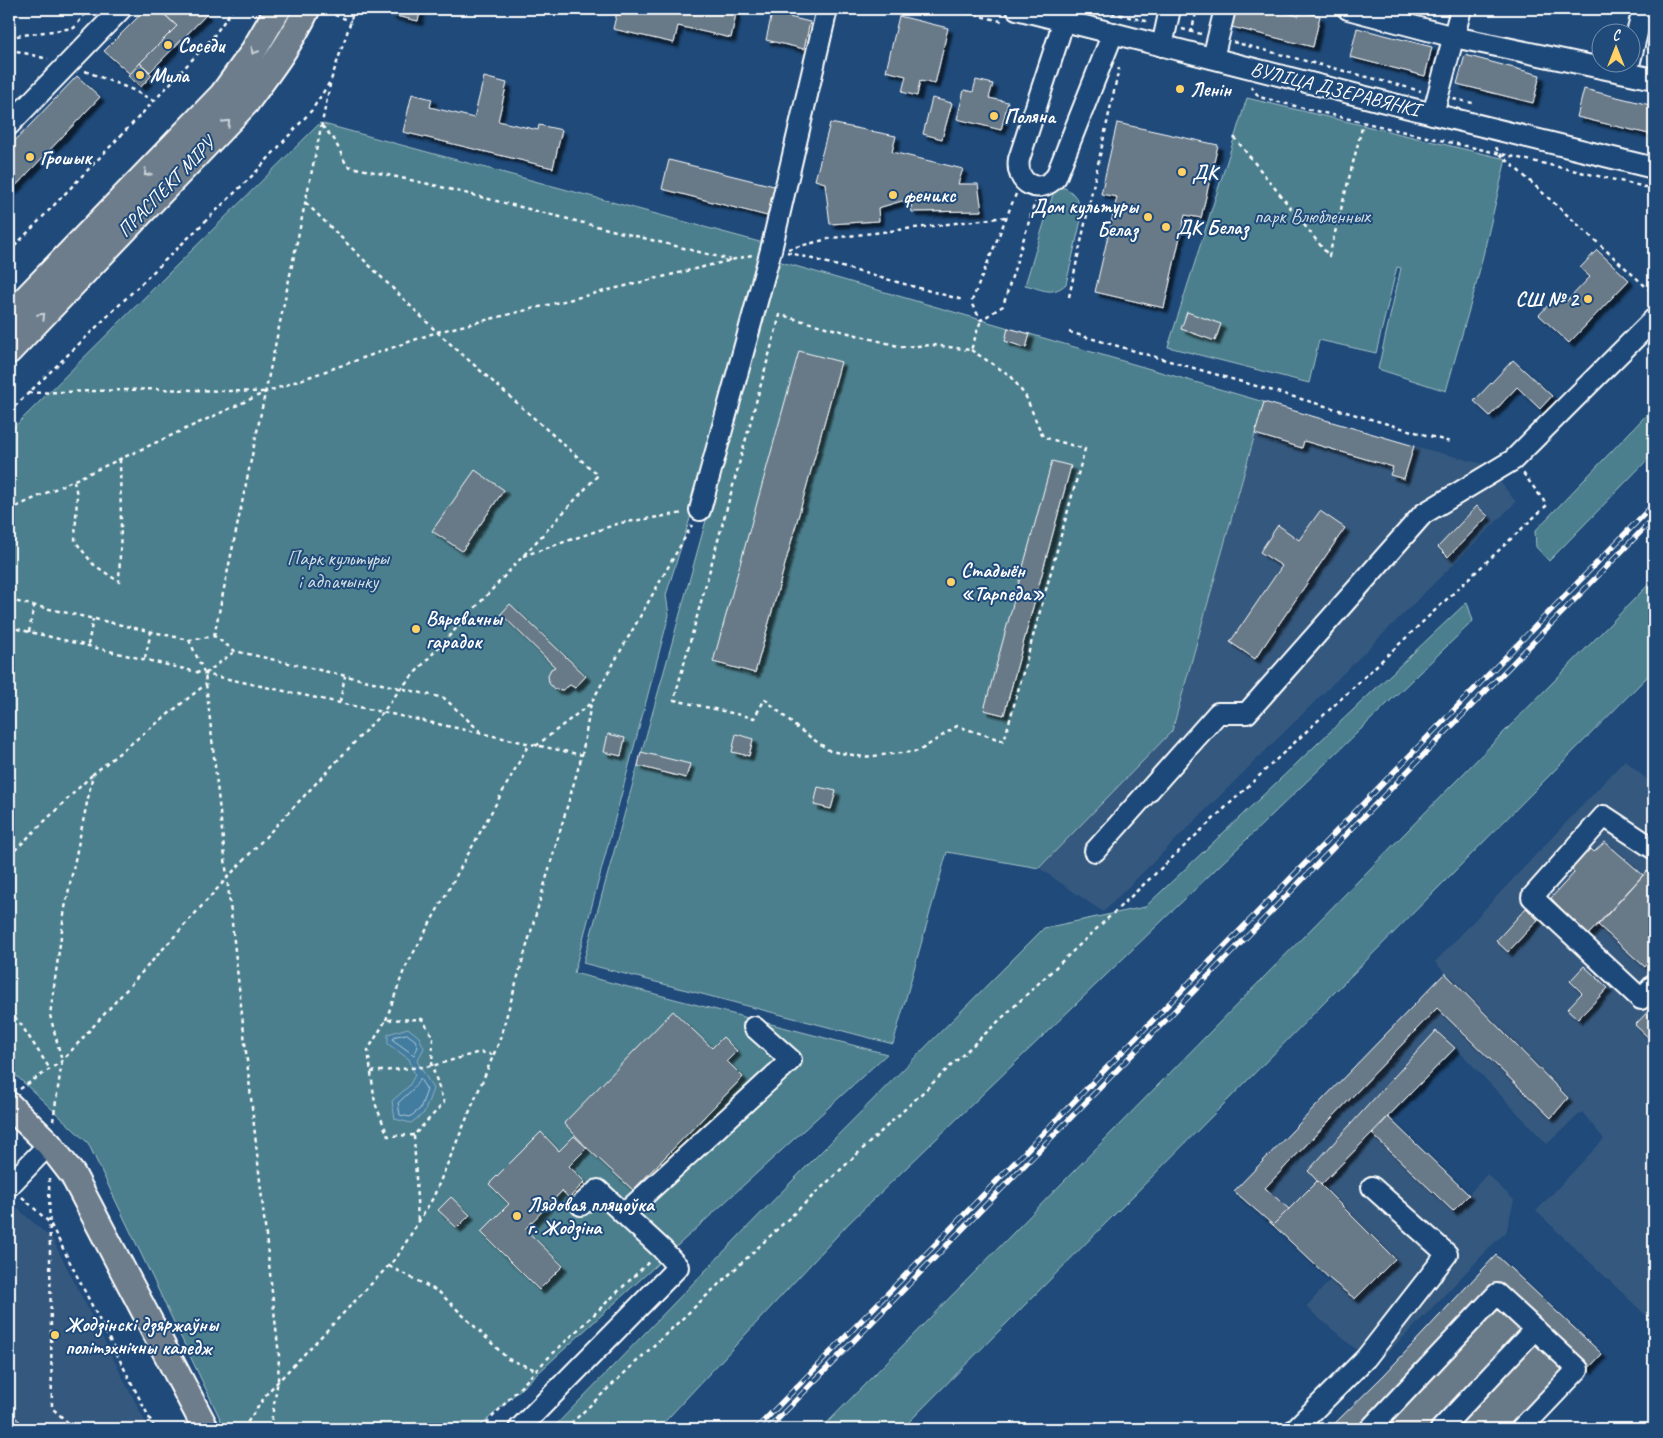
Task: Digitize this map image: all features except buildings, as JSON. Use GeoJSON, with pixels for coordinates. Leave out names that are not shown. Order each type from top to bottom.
{"type":"FeatureCollection","features":[{"type":"Feature","properties":{"kind":"main road","name":"ПРАСПЕКТ МІРУ"},"geometry":{"type":"LineString","coordinates":[[9,316],[222,95],[251,55],[278,9]]}},
{"type":"Feature","properties":{"kind":"main road","name":"ПРАСПЕКТ МІРУ"},"geometry":{"type":"LineString","coordinates":[[9,352],[246,103],[275,64],[296,31],[317,10]]}},
{"type":"Feature","properties":{"kind":"main road"},"geometry":{"type":"LineString","coordinates":[[13,1098],[74,1174],[206,1429]]}},
{"type":"Feature","properties":{"kind":"street"},"geometry":{"type":"LineString","coordinates":[[9,125],[121,9]]}},
{"type":"Feature","properties":{"kind":"street"},"geometry":{"type":"LineString","coordinates":[[700,510],[771,250],[828,9]]}},
{"type":"Feature","properties":{"kind":"street"},"geometry":{"type":"LineString","coordinates":[[1348,9],[1454,37],[1590,59]]}},
{"type":"Feature","properties":{"kind":"street"},"geometry":{"type":"LineString","coordinates":[[1436,105],[1461,9]]}},
{"type":"Feature","properties":{"kind":"street"},"geometry":{"type":"LineString","coordinates":[[1640,22],[1643,9]]}},
{"type":"Feature","properties":{"kind":"street"},"geometry":{"type":"LineString","coordinates":[[1065,14],[1019,159],[1018,166],[1031,183],[1052,182],[1056,178],[1110,40]]}},
{"type":"Feature","properties":{"kind":"street","name":"ВУЛІЦА ДЗЕРАВЯНКІ"},"geometry":{"type":"LineString","coordinates":[[1011,16],[1065,14],[1110,40],[1162,46],[1436,105],[1654,168]]}},
{"type":"Feature","properties":{"kind":"street"},"geometry":{"type":"LineString","coordinates":[[1162,46],[1168,17]]}},
{"type":"Feature","properties":{"kind":"street"},"geometry":{"type":"LineString","coordinates":[[1213,58],[1221,24]]}},
{"type":"Feature","properties":{"kind":"street"},"geometry":{"type":"LineString","coordinates":[[1640,71],[1654,79]]}},
{"type":"Feature","properties":{"kind":"street"},"geometry":{"type":"LineString","coordinates":[[1095,851],[1218,713],[1247,713],[1423,514],[1514,460],[1654,319]]}},
{"type":"Feature","properties":{"kind":"street"},"geometry":{"type":"LineString","coordinates":[[1654,849],[1604,816],[1532,897],[1641,999],[1654,985]]}},
{"type":"Feature","properties":{"kind":"street"},"geometry":{"type":"LineString","coordinates":[[624,1214],[791,1060],[754,1028]]}},
{"type":"Feature","properties":{"kind":"street"},"geometry":{"type":"LineString","coordinates":[[9,1185],[49,1144]]}},
{"type":"Feature","properties":{"kind":"street"},"geometry":{"type":"LineString","coordinates":[[1295,1429],[1366,1358],[1447,1254],[1372,1187]]}},
{"type":"Feature","properties":{"kind":"street"},"geometry":{"type":"LineString","coordinates":[[519,1429],[678,1267],[598,1190],[581,1205]]}},
{"type":"Feature","properties":{"kind":"street"},"geometry":{"type":"LineString","coordinates":[[1370,1429],[1497,1294],[1578,1369],[1521,1429]]}},
{"type":"Feature","properties":{"kind":"street"},"geometry":{"type":"LineString","coordinates":[[1441,1429],[1535,1329]]}},
{"type":"Feature","properties":{"kind":"path"},"geometry":{"type":"LineString","coordinates":[[9,37],[74,28],[89,9]]}},
{"type":"Feature","properties":{"kind":"path"},"geometry":{"type":"LineString","coordinates":[[9,252],[207,44],[233,9]]}},
{"type":"Feature","properties":{"kind":"path"},"geometry":{"type":"LineString","coordinates":[[214,636],[331,80],[351,21],[353,9]]}},
{"type":"Feature","properties":{"kind":"path"},"geometry":{"type":"LineString","coordinates":[[950,9],[1011,16]]}},
{"type":"Feature","properties":{"kind":"path"},"geometry":{"type":"LineString","coordinates":[[1096,9],[1221,24],[1436,105]]}},
{"type":"Feature","properties":{"kind":"path"},"geometry":{"type":"LineString","coordinates":[[317,10],[351,21]]}},
{"type":"Feature","properties":{"kind":"path"},"geometry":{"type":"LineString","coordinates":[[1069,297],[1123,52],[1110,40]]}},
{"type":"Feature","properties":{"kind":"path"},"geometry":{"type":"LineString","coordinates":[[9,412],[256,172],[312,110],[331,80]]}},
{"type":"Feature","properties":{"kind":"path"},"geometry":{"type":"LineString","coordinates":[[1248,81],[1259,97],[1363,124],[1499,152],[1654,188]]}},
{"type":"Feature","properties":{"kind":"path"},"geometry":{"type":"LineString","coordinates":[[1234,136],[1328,256],[1363,124]]}},
{"type":"Feature","properties":{"kind":"path"},"geometry":{"type":"LineString","coordinates":[[322,126],[334,138],[347,166],[732,260]]}},
{"type":"Feature","properties":{"kind":"path"},"geometry":{"type":"LineString","coordinates":[[1499,152],[1654,294]]}},
{"type":"Feature","properties":{"kind":"path"},"geometry":{"type":"LineString","coordinates":[[981,320],[971,303],[1006,217],[1031,183]]}},
{"type":"Feature","properties":{"kind":"path"},"geometry":{"type":"LineString","coordinates":[[971,350],[981,320],[1003,306],[1031,183]]}},
{"type":"Feature","properties":{"kind":"path"},"geometry":{"type":"LineString","coordinates":[[13,1098],[62,1061],[227,878],[383,712],[401,688],[598,475],[437,332],[305,202]]}},
{"type":"Feature","properties":{"kind":"path"},"geometry":{"type":"LineString","coordinates":[[963,300],[782,250],[832,238],[1006,217]]}},
{"type":"Feature","properties":{"kind":"path"},"geometry":{"type":"LineString","coordinates":[[9,510],[266,392],[437,332],[771,250]]}},
{"type":"Feature","properties":{"kind":"path"},"geometry":{"type":"LineString","coordinates":[[780,315],[902,346],[933,344],[971,350],[1012,376],[1026,397],[1043,437],[1085,449],[1004,741],[956,726],[918,751],[864,757],[830,751],[796,727],[765,699],[754,718],[674,700],[780,315]]}},
{"type":"Feature","properties":{"kind":"path"},"geometry":{"type":"LineString","coordinates":[[1069,332],[1450,442]]}},
{"type":"Feature","properties":{"kind":"path"},"geometry":{"type":"LineString","coordinates":[[28,393],[157,389],[266,392]]}},
{"type":"Feature","properties":{"kind":"path"},"geometry":{"type":"LineString","coordinates":[[74,481],[77,495],[75,541],[93,564],[119,582],[121,526],[120,459]]}},
{"type":"Feature","properties":{"kind":"path"},"geometry":{"type":"LineString","coordinates":[[565,1429],[1547,505],[1514,460]]}},
{"type":"Feature","properties":{"kind":"path"},"geometry":{"type":"LineString","coordinates":[[522,556],[620,523],[700,510]]}},
{"type":"Feature","properties":{"kind":"path"},"geometry":{"type":"LineString","coordinates":[[244,1429],[264,1398],[397,1257],[433,1198],[499,1042],[582,755],[591,703],[700,510]]}},
{"type":"Feature","properties":{"kind":"path"},"geometry":{"type":"LineString","coordinates":[[9,600],[189,640],[214,636],[235,651],[444,698],[482,734]]}},
{"type":"Feature","properties":{"kind":"path"},"geometry":{"type":"LineString","coordinates":[[29,632],[34,606]]}},
{"type":"Feature","properties":{"kind":"path"},"geometry":{"type":"LineString","coordinates":[[88,645],[93,619]]}},
{"type":"Feature","properties":{"kind":"path"},"geometry":{"type":"LineString","coordinates":[[9,627],[145,658],[205,674],[582,755]]}},
{"type":"Feature","properties":{"kind":"path"},"geometry":{"type":"LineString","coordinates":[[145,658],[151,632]]}},
{"type":"Feature","properties":{"kind":"path"},"geometry":{"type":"LineString","coordinates":[[189,640],[205,674],[279,1356],[270,1429]]}},
{"type":"Feature","properties":{"kind":"path"},"geometry":{"type":"LineString","coordinates":[[205,674],[235,651]]}},
{"type":"Feature","properties":{"kind":"path"},"geometry":{"type":"LineString","coordinates":[[340,702],[345,676]]}},
{"type":"Feature","properties":{"kind":"path"},"geometry":{"type":"LineString","coordinates":[[9,856],[93,774],[206,684]]}},
{"type":"Feature","properties":{"kind":"path"},"geometry":{"type":"LineString","coordinates":[[536,746],[591,703]]}},
{"type":"Feature","properties":{"kind":"path"},"geometry":{"type":"LineString","coordinates":[[386,1020],[422,1019],[433,1037],[432,1066],[444,1103],[414,1135],[388,1136],[375,1103],[368,1050],[386,1020],[404,970],[529,744]]}},
{"type":"Feature","properties":{"kind":"path"},"geometry":{"type":"LineString","coordinates":[[49,1144],[62,1061],[50,1015],[65,908],[93,774]]}},
{"type":"Feature","properties":{"kind":"path"},"geometry":{"type":"LineString","coordinates":[[9,1011],[20,1023],[50,1069]]}},
{"type":"Feature","properties":{"kind":"path"},"geometry":{"type":"LineString","coordinates":[[371,1072],[432,1066],[480,1052],[494,1055]]}},
{"type":"Feature","properties":{"kind":"path"},"geometry":{"type":"LineString","coordinates":[[414,1135],[418,1223]]}},
{"type":"Feature","properties":{"kind":"path"},"geometry":{"type":"LineString","coordinates":[[49,1173],[52,1408],[75,1429]]}},
{"type":"Feature","properties":{"kind":"path"},"geometry":{"type":"LineString","coordinates":[[9,1185],[50,1223],[155,1429]]}},
{"type":"Feature","properties":{"kind":"path"},"geometry":{"type":"LineString","coordinates":[[481,1429],[536,1370],[662,1250]]}},
{"type":"Feature","properties":{"kind":"path"},"geometry":{"type":"LineString","coordinates":[[389,1266],[439,1292],[508,1359],[536,1370]]}},
{"type":"Feature","properties":{"kind":"shaded area"},"geometry":{"type":"Polygon","coordinates":[[[1264,402],[1414,446],[1487,465],[1516,502],[1103,912],[1039,868],[1172,731],[1264,402]]]}},
{"type":"Feature","properties":{"kind":"shaded area"},"geometry":{"type":"Polygon","coordinates":[[[1625,760],[1654,786],[1654,1323],[1536,1211],[1604,1139],[1582,1112],[1547,1144],[1456,1048],[1388,1117],[1469,1194],[1487,1174],[1514,1200],[1506,1233],[1376,1363],[1366,1358],[1306,1307],[1331,1279],[1234,1191],[1445,973],[1435,962],[1625,760]]]}},
{"type":"Feature","properties":{"kind":"shaded area","name":"Жодзінскі дзяржаўны політэхнічны каледж"},"geometry":{"type":"Polygon","coordinates":[[[9,1201],[53,1240],[149,1429],[9,1429],[9,1201]]]}},
{"type":"Feature","properties":{"kind":"green space","name":"парк Влюбленных"},"geometry":{"type":"Polygon","coordinates":[[[1247,98],[1506,159],[1476,285],[1446,391],[1378,369],[1401,268],[1397,267],[1376,353],[1319,340],[1309,383],[1168,347],[1247,98]]]}},
{"type":"Feature","properties":{"kind":"green space","name":"Парк культуры і адпачынку"},"geometry":{"type":"Polygon","coordinates":[[[320,123],[767,244],[702,480],[666,595],[669,615],[574,973],[887,1054],[477,1429],[225,1429],[88,1143],[9,1069],[9,432],[320,123]]]}},
{"type":"Feature","properties":{"kind":"green space"},"geometry":{"type":"Polygon","coordinates":[[[1061,187],[1066,188],[1076,198],[1082,216],[1066,284],[1056,290],[1047,291],[1025,285],[1054,191],[1061,187]]]}},
{"type":"Feature","properties":{"kind":"green space","name":"Стадыён «Тарпеда»"},"geometry":{"type":"Polygon","coordinates":[[[778,261],[1264,402],[1172,731],[1039,868],[947,852],[893,1044],[583,963],[778,261]]]}},
{"type":"Feature","properties":{"kind":"green space"},"geometry":{"type":"Polygon","coordinates":[[[1654,407],[1654,453],[1549,561],[1536,547],[1535,531],[1654,407]]]}},
{"type":"Feature","properties":{"kind":"green space"},"geometry":{"type":"Polygon","coordinates":[[[1654,579],[1654,670],[902,1429],[821,1429],[1654,579]]]}},
{"type":"Feature","properties":{"kind":"green space"},"geometry":{"type":"Polygon","coordinates":[[[1467,602],[1473,621],[848,1224],[658,1429],[552,1429],[796,1177],[1044,928],[1145,907],[1467,602]]]}},
{"type":"Feature","properties":{"kind":"water"},"geometry":{"type":"Polygon","coordinates":[[[408,1028],[419,1037],[424,1048],[417,1061],[433,1089],[424,1113],[411,1123],[395,1119],[392,1101],[409,1086],[415,1075],[409,1059],[388,1044],[388,1034],[408,1028]]]}},
{"type":"Feature","properties":{"kind":"railway"},"geometry":{"type":"LineString","coordinates":[[756,1429],[1654,504]]}},
{"type":"Feature","properties":{"kind":"railway"},"geometry":{"type":"LineString","coordinates":[[768,1429],[1654,518]]}},
{"type":"Feature","properties":{"kind":"place","name":"Соседи"},"geometry":{"type":"Point","coordinates":[168,45]}},
{"type":"Feature","properties":{"kind":"place","name":"Мила"},"geometry":{"type":"Point","coordinates":[140,75]}},
{"type":"Feature","properties":{"kind":"place","name":"Ленін"},"geometry":{"type":"Point","coordinates":[1180,89]}},
{"type":"Feature","properties":{"kind":"place","name":"Поляна"},"geometry":{"type":"Point","coordinates":[994,116]}},
{"type":"Feature","properties":{"kind":"place","name":"Грошык"},"geometry":{"type":"Point","coordinates":[30,157]}},
{"type":"Feature","properties":{"kind":"place","name":"ДК"},"geometry":{"type":"Point","coordinates":[1182,172]}},
{"type":"Feature","properties":{"kind":"place","name":"феникс"},"geometry":{"type":"Point","coordinates":[893,195]}},
{"type":"Feature","properties":{"kind":"place","name":"Дом культуры Белаз"},"geometry":{"type":"Point","coordinates":[1148,217]}},
{"type":"Feature","properties":{"kind":"place","name":"ДК Белаз"},"geometry":{"type":"Point","coordinates":[1166,227]}},
{"type":"Feature","properties":{"kind":"place","name":"СШ № 2"},"geometry":{"type":"Point","coordinates":[1588,299]}},
{"type":"Feature","properties":{"kind":"place","name":"Стадыён «Тарпеда»"},"geometry":{"type":"Point","coordinates":[951,582]}},
{"type":"Feature","properties":{"kind":"place","name":"Вяровачны гарадок"},"geometry":{"type":"Point","coordinates":[416,629]}},
{"type":"Feature","properties":{"kind":"place","name":"Лядовая пляцоўка г. Жодзіна"},"geometry":{"type":"Point","coordinates":[517,1216]}},
{"type":"Feature","properties":{"kind":"place","name":"Жодзінскі дзяржаўны політэхнічны каледж"},"geometry":{"type":"Point","coordinates":[55,1335]}}]}
